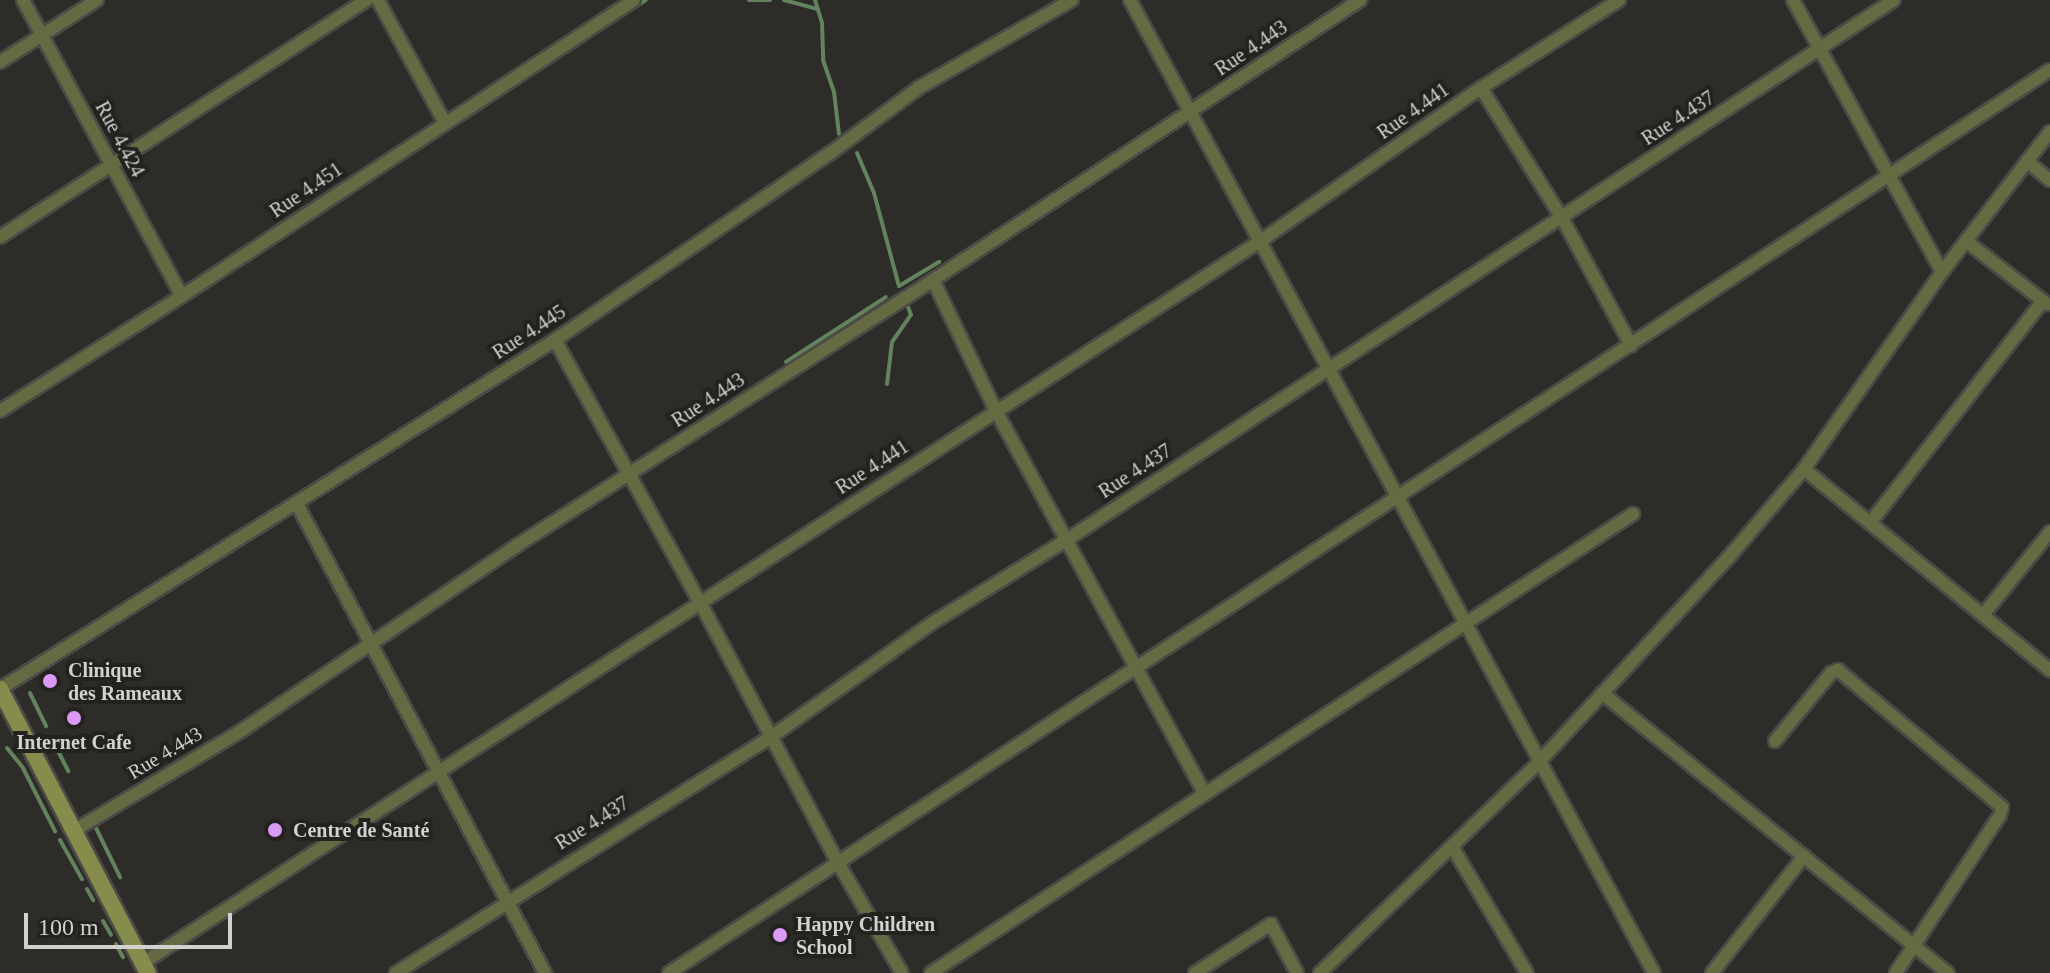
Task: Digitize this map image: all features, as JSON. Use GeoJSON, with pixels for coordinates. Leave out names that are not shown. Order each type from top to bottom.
{"type":"FeatureCollection","features":[{"type":"Feature","properties":{"kind":"main road"},"geometry":{"type":"LineString","coordinates":[[0,689],[4,710],[75,830],[146,968]]}},
{"type":"Feature","properties":{"kind":"street","name":"Rue 4.424"},"geometry":{"type":"LineString","coordinates":[[23,0],[182,296]]}},
{"type":"Feature","properties":{"kind":"street"},"geometry":{"type":"LineString","coordinates":[[0,62],[97,0]]}},
{"type":"Feature","properties":{"kind":"street"},"geometry":{"type":"LineString","coordinates":[[0,237],[113,167],[367,0]]}},
{"type":"Feature","properties":{"kind":"street"},"geometry":{"type":"LineString","coordinates":[[378,0],[444,121]]}},
{"type":"Feature","properties":{"kind":"street","name":"Rue 4.451"},"geometry":{"type":"LineString","coordinates":[[0,411],[182,296],[444,121],[634,0]]}},
{"type":"Feature","properties":{"kind":"street","name":"Rue 4.445"},"geometry":{"type":"LineString","coordinates":[[0,689],[555,340],[829,154],[920,87],[1072,0]]}},
{"type":"Feature","properties":{"kind":"street"},"geometry":{"type":"LineString","coordinates":[[1130,0],[1189,114],[1331,368],[1654,973]]}},
{"type":"Feature","properties":{"kind":"street","name":"Rue 4.443"},"geometry":{"type":"LineString","coordinates":[[75,830],[241,731],[372,642],[870,317],[933,280],[1189,114],[1360,0]]}},
{"type":"Feature","properties":{"kind":"street","name":"Rue 4.441"},"geometry":{"type":"LineString","coordinates":[[146,968],[440,773],[1262,240],[1481,88],[1619,0]]}},
{"type":"Feature","properties":{"kind":"street"},"geometry":{"type":"LineString","coordinates":[[1793,0],[1942,272]]}},
{"type":"Feature","properties":{"kind":"street","name":"Rue 4.437"},"geometry":{"type":"LineString","coordinates":[[396,973],[508,899],[771,737],[932,623],[1068,539],[1894,0]]}},
{"type":"Feature","properties":{"kind":"street"},"geometry":{"type":"LineString","coordinates":[[669,973],[2050,70]]}},
{"type":"Feature","properties":{"kind":"street"},"geometry":{"type":"LineString","coordinates":[[1481,88],[1562,218],[1631,345]]}},
{"type":"Feature","properties":{"kind":"street"},"geometry":{"type":"LineString","coordinates":[[1320,973],[1539,762],[1728,558],[1804,469],[1942,272],[2050,132]]}},
{"type":"Feature","properties":{"kind":"street"},"geometry":{"type":"LineString","coordinates":[[2027,161],[2050,180]]}},
{"type":"Feature","properties":{"kind":"street"},"geometry":{"type":"LineString","coordinates":[[1870,523],[2047,304],[1966,241]]}},
{"type":"Feature","properties":{"kind":"street"},"geometry":{"type":"LineString","coordinates":[[933,280],[996,411],[1205,794]]}},
{"type":"Feature","properties":{"kind":"street"},"geometry":{"type":"LineString","coordinates":[[555,340],[701,604],[837,861],[902,973]]}},
{"type":"Feature","properties":{"kind":"street"},"geometry":{"type":"LineString","coordinates":[[1804,469],[2050,670]]}},
{"type":"Feature","properties":{"kind":"street"},"geometry":{"type":"LineString","coordinates":[[297,504],[545,973]]}},
{"type":"Feature","properties":{"kind":"street"},"geometry":{"type":"LineString","coordinates":[[931,973],[1633,514]]}},
{"type":"Feature","properties":{"kind":"street"},"geometry":{"type":"LineString","coordinates":[[1983,615],[2050,532]]}},
{"type":"Feature","properties":{"kind":"street"},"geometry":{"type":"LineString","coordinates":[[1775,741],[1831,673],[1838,670],[1937,749],[2002,807],[2000,815],[1916,947],[1896,973]]}},
{"type":"Feature","properties":{"kind":"street"},"geometry":{"type":"LineString","coordinates":[[1602,693],[1948,973]]}},
{"type":"Feature","properties":{"kind":"street"},"geometry":{"type":"LineString","coordinates":[[1453,848],[1527,973]]}},
{"type":"Feature","properties":{"kind":"street"},"geometry":{"type":"LineString","coordinates":[[1712,973],[1804,856]]}},
{"type":"Feature","properties":{"kind":"street"},"geometry":{"type":"LineString","coordinates":[[1195,973],[1271,924],[1297,973]]}},
{"type":"Feature","properties":{"kind":"waterway"},"geometry":{"type":"LineString","coordinates":[[293,230],[646,0]]}},
{"type":"Feature","properties":{"kind":"waterway"},"geometry":{"type":"LineString","coordinates":[[749,0],[770,0]]}},
{"type":"Feature","properties":{"kind":"waterway"},"geometry":{"type":"LineString","coordinates":[[784,0],[818,9]]}},
{"type":"Feature","properties":{"kind":"waterway"},"geometry":{"type":"LineString","coordinates":[[815,0],[822,23],[823,60],[834,92],[839,134]]}},
{"type":"Feature","properties":{"kind":"waterway"},"geometry":{"type":"LineString","coordinates":[[857,153],[874,193],[899,286],[939,262]]}},
{"type":"Feature","properties":{"kind":"waterway"},"geometry":{"type":"LineString","coordinates":[[786,362],[886,297]]}},
{"type":"Feature","properties":{"kind":"waterway"},"geometry":{"type":"LineString","coordinates":[[887,384],[892,342],[911,315],[907,304]]}},
{"type":"Feature","properties":{"kind":"waterway"},"geometry":{"type":"LineString","coordinates":[[30,693],[46,726]]}},
{"type":"Feature","properties":{"kind":"waterway"},"geometry":{"type":"LineString","coordinates":[[7,748],[23,768],[55,831]]}},
{"type":"Feature","properties":{"kind":"waterway"},"geometry":{"type":"LineString","coordinates":[[57,749],[68,771]]}},
{"type":"Feature","properties":{"kind":"waterway"},"geometry":{"type":"LineString","coordinates":[[96,828],[120,877]]}},
{"type":"Feature","properties":{"kind":"waterway"},"geometry":{"type":"LineString","coordinates":[[60,840],[82,879]]}},
{"type":"Feature","properties":{"kind":"waterway"},"geometry":{"type":"LineString","coordinates":[[87,889],[93,900]]}},
{"type":"Feature","properties":{"kind":"waterway"},"geometry":{"type":"LineString","coordinates":[[103,921],[111,935]]}},
{"type":"Feature","properties":{"kind":"waterway"},"geometry":{"type":"LineString","coordinates":[[116,944],[123,957]]}},
{"type":"Feature","properties":{"kind":"place","name":"Clinique des Rameaux"},"geometry":{"type":"Point","coordinates":[50,681]}},
{"type":"Feature","properties":{"kind":"place","name":"Internet Cafe"},"geometry":{"type":"Point","coordinates":[74,718]}},
{"type":"Feature","properties":{"kind":"place","name":"Centre de Santé"},"geometry":{"type":"Point","coordinates":[275,830]}},
{"type":"Feature","properties":{"kind":"place","name":"Happy Children School"},"geometry":{"type":"Point","coordinates":[780,935]}}]}
